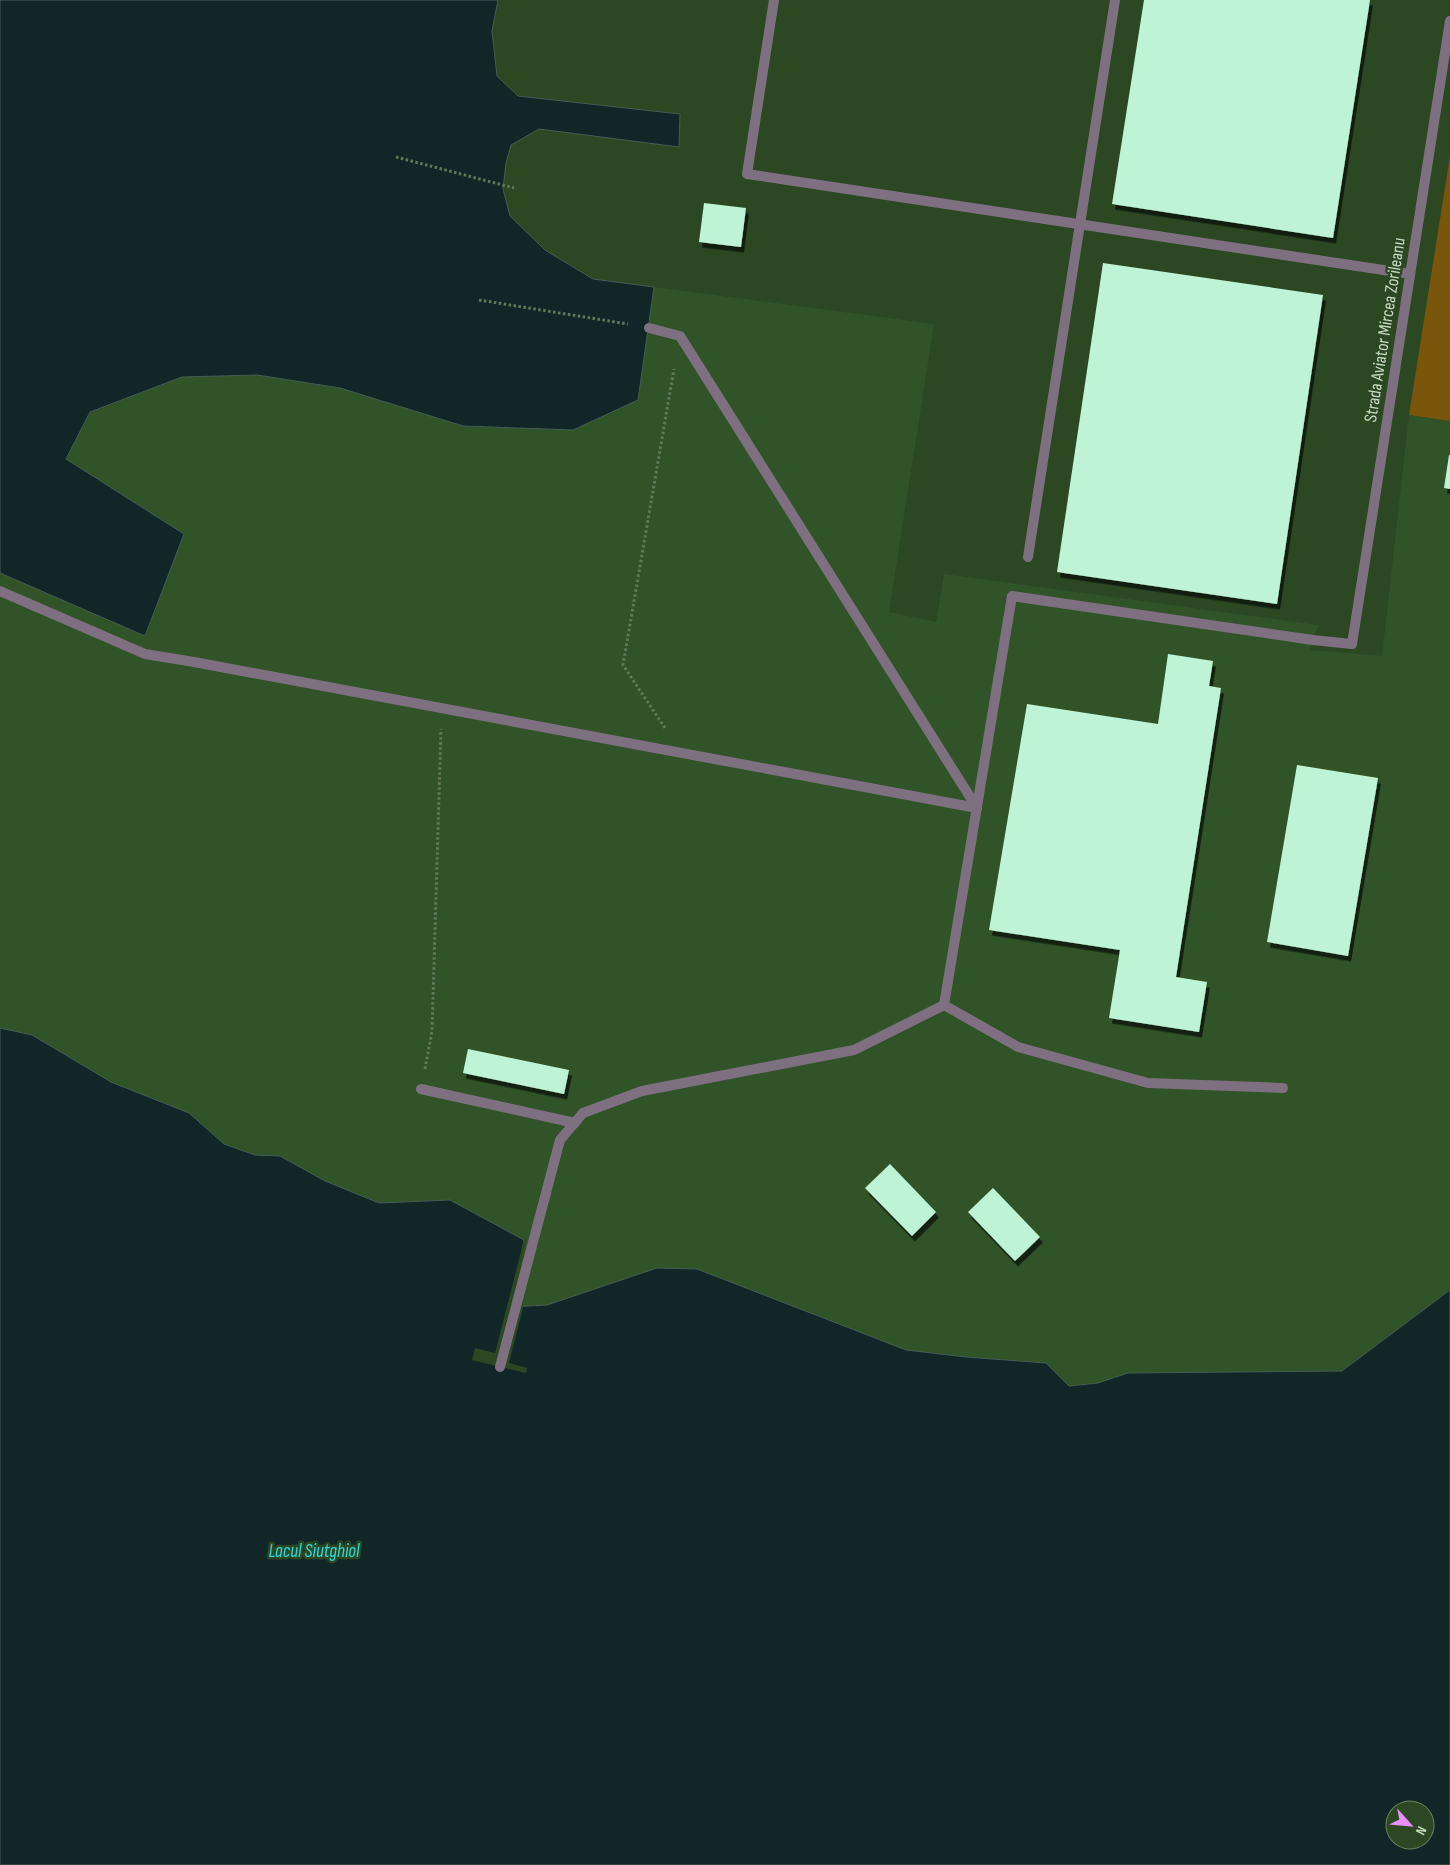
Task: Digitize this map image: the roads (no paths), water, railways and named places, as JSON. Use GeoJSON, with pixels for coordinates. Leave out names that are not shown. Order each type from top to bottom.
{"type":"FeatureCollection","features":[{"type":"Feature","properties":{"kind":"street"},"geometry":{"type":"LineString","coordinates":[[774,0],[747,174],[1410,274]]}},
{"type":"Feature","properties":{"kind":"street"},"geometry":{"type":"LineString","coordinates":[[1028,556],[1115,0]]}},
{"type":"Feature","properties":{"kind":"street","name":"Strada Aviator Mircea Zorileanu"},"geometry":{"type":"LineString","coordinates":[[977,808],[1012,596],[1352,644],[1450,21]]}},
{"type":"Feature","properties":{"kind":"street"},"geometry":{"type":"LineString","coordinates":[[649,328],[680,336],[977,808],[944,1005]]}},
{"type":"Feature","properties":{"kind":"street"},"geometry":{"type":"LineString","coordinates":[[0,591],[144,654],[977,808]]}},
{"type":"Feature","properties":{"kind":"street"},"geometry":{"type":"LineString","coordinates":[[944,1005],[1018,1047],[1148,1083],[1283,1088]]}},
{"type":"Feature","properties":{"kind":"street"},"geometry":{"type":"LineString","coordinates":[[500,1367],[560,1140],[583,1113],[642,1091],[854,1050],[944,1005]]}},
{"type":"Feature","properties":{"kind":"street"},"geometry":{"type":"LineString","coordinates":[[422,1089],[575,1123]]}},
{"type":"Feature","properties":{"kind":"water"},"geometry":{"type":"Polygon","coordinates":[[[0,0],[498,0],[492,31],[497,76],[518,96],[680,114],[679,147],[539,129],[511,145],[506,163],[503,189],[510,216],[545,250],[593,279],[654,287],[638,400],[573,430],[463,426],[340,388],[257,375],[182,377],[90,412],[66,459],[184,534],[145,636],[0,573],[0,0]]]}},
{"type":"Feature","properties":{"kind":"water","name":"Lacul Siutghiol"},"geometry":{"type":"Polygon","coordinates":[[[0,1028],[32,1035],[111,1082],[189,1113],[224,1144],[255,1155],[280,1156],[325,1181],[379,1203],[450,1200],[524,1240],[511,1307],[547,1305],[657,1268],[697,1269],[906,1350],[1046,1363],[1069,1386],[1098,1383],[1128,1373],[1342,1371],[1450,1290],[1450,1865],[0,1865],[0,1028]]]}}]}
